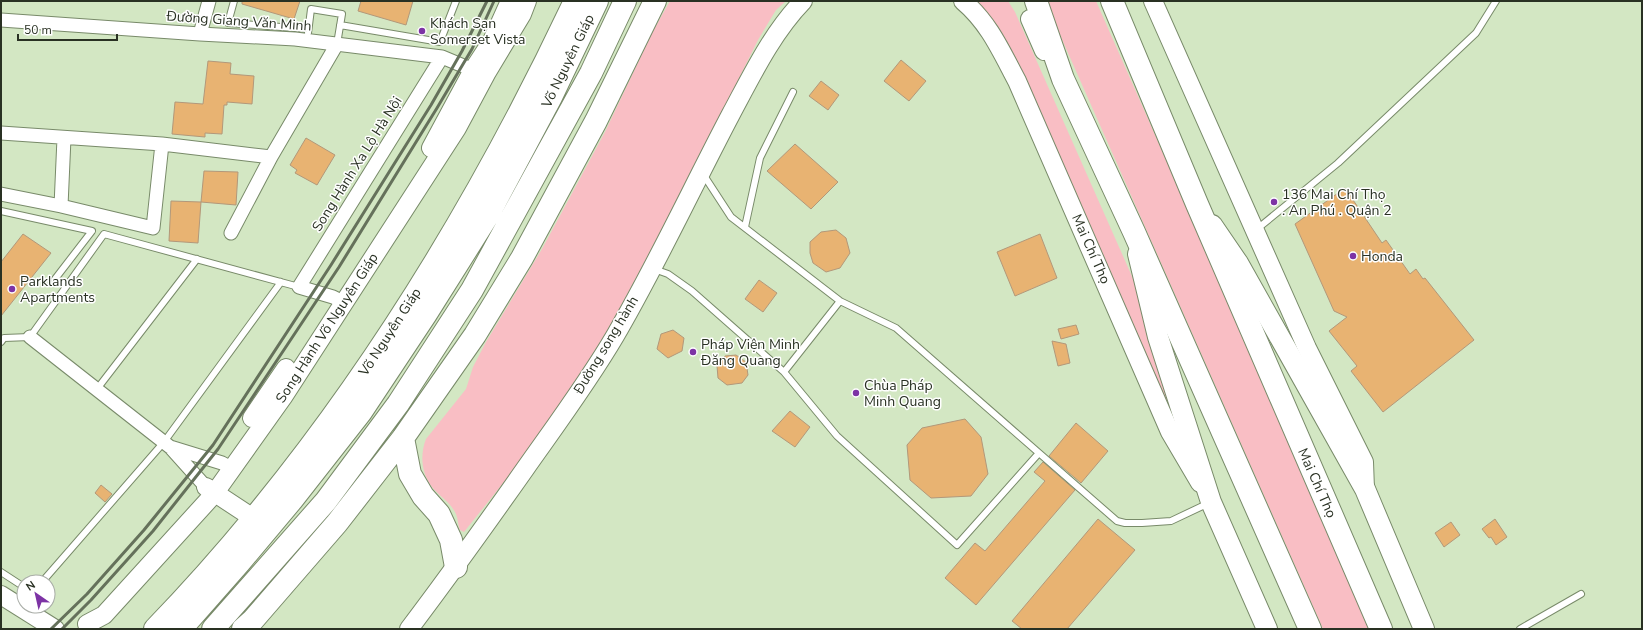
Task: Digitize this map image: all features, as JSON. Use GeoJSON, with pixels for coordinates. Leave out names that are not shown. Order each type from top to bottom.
{"type":"FeatureCollection","features":[{"type":"Feature","properties":{"kind":"highway","name":"Võ Nguyên Giáp"},"geometry":{"type":"LineString","coordinates":[[165,625],[253,518],[331,417],[377,353],[422,282],[505,142],[541,73],[575,1]]}},
{"type":"Feature","properties":{"kind":"highway","name":"Võ Nguyên Giáp"},"geometry":{"type":"LineString","coordinates":[[165,625],[206,601],[292,500],[361,412],[426,314],[486,216],[551,97],[597,1]]}},
{"type":"Feature","properties":{"kind":"highway"},"geometry":{"type":"LineString","coordinates":[[243,629],[253,620],[337,523],[403,438],[475,335],[514,271],[596,121],[655,1]]}},
{"type":"Feature","properties":{"kind":"highway","name":"Mai Chí Thọ"},"geometry":{"type":"LineString","coordinates":[[1112,1],[1197,204],[1381,629]]}},
{"type":"Feature","properties":{"kind":"highway","name":"Võ Nguyên Giáp"},"geometry":{"type":"LineString","coordinates":[[213,629],[326,501],[398,404],[472,290],[627,5]]}},
{"type":"Feature","properties":{"kind":"highway","name":"Mai Chí Thọ"},"geometry":{"type":"LineString","coordinates":[[1028,7],[1060,70],[1134,232],[1310,629]]}},
{"type":"Feature","properties":{"kind":"highway"},"geometry":{"type":"LineString","coordinates":[[591,73],[596,121]]}},
{"type":"Feature","properties":{"kind":"highway"},"geometry":{"type":"LineString","coordinates":[[403,438],[410,474],[423,496],[439,514],[452,540],[456,567]]}},
{"type":"Feature","properties":{"kind":"main road","name":"Song Hành Võ Nguyên Giáp"},"geometry":{"type":"LineString","coordinates":[[480,71],[510,1]]}},
{"type":"Feature","properties":{"kind":"main road","name":"Song Hành Võ Nguyên Giáp"},"geometry":{"type":"LineString","coordinates":[[85,627],[95,609],[210,490],[227,466],[338,300],[447,119],[522,14],[527,1]]}},
{"type":"Feature","properties":{"kind":"main road","name":"Đường song hành"},"geometry":{"type":"LineString","coordinates":[[409,629],[456,567],[554,428],[615,336],[751,77],[787,18],[803,1]]}},
{"type":"Feature","properties":{"kind":"main road","name":"Mai Chí Thọ"},"geometry":{"type":"LineString","coordinates":[[963,1],[975,11],[991,32],[1018,81],[1170,432],[1211,502]]}},
{"type":"Feature","properties":{"kind":"main road"},"geometry":{"type":"LineString","coordinates":[[1140,1],[1241,226],[1246,232],[1254,231]]}},
{"type":"Feature","properties":{"kind":"main road","name":"Mai Chí Thọ"},"geometry":{"type":"LineString","coordinates":[[1153,1],[1307,348],[1364,462],[1365,489]]}},
{"type":"Feature","properties":{"kind":"main road","name":"Mai Chí Thọ"},"geometry":{"type":"LineString","coordinates":[[1028,7],[1140,268]]}},
{"type":"Feature","properties":{"kind":"main road","name":"Mai Chí Thọ"},"geometry":{"type":"LineString","coordinates":[[1197,204],[1238,263],[1365,489],[1424,629]]}},
{"type":"Feature","properties":{"kind":"main road","name":"Mai Chí Thọ"},"geometry":{"type":"LineString","coordinates":[[1134,232],[1140,268],[1158,337],[1211,502],[1267,629]]}},
{"type":"Feature","properties":{"kind":"main road"},"geometry":{"type":"LineString","coordinates":[[210,490],[253,518]]}},
{"type":"Feature","properties":{"kind":"main road"},"geometry":{"type":"LineString","coordinates":[[1,595],[46,627]]}},
{"type":"Feature","properties":{"kind":"street"},"geometry":{"type":"LineString","coordinates":[[200,34],[209,1]]}},
{"type":"Feature","properties":{"kind":"street","name":"Đường Giang Văn Minh"},"geometry":{"type":"LineString","coordinates":[[1,20],[200,34],[307,35],[337,44],[442,57],[480,71]]}},
{"type":"Feature","properties":{"kind":"street"},"geometry":{"type":"LineString","coordinates":[[231,233],[271,157],[337,44]]}},
{"type":"Feature","properties":{"kind":"street","name":"Song Hành Xa Lộ Hà Nội"},"geometry":{"type":"LineString","coordinates":[[299,287],[442,57]]}},
{"type":"Feature","properties":{"kind":"street"},"geometry":{"type":"LineString","coordinates":[[1,133],[162,144],[271,157]]}},
{"type":"Feature","properties":{"kind":"street"},"geometry":{"type":"LineString","coordinates":[[61,206],[64,138]]}},
{"type":"Feature","properties":{"kind":"street"},"geometry":{"type":"LineString","coordinates":[[1,194],[61,206],[153,228],[162,144]]}},
{"type":"Feature","properties":{"kind":"street"},"geometry":{"type":"LineString","coordinates":[[299,287],[338,300]]}},
{"type":"Feature","properties":{"kind":"street"},"geometry":{"type":"LineString","coordinates":[[30,337],[167,444],[210,490]]}},
{"type":"Feature","properties":{"kind":"street"},"geometry":{"type":"LineString","coordinates":[[167,444],[227,466]]}},
{"type":"Feature","properties":{"kind":"lane"},"geometry":{"type":"LineString","coordinates":[[234,1],[228,23],[307,35],[311,9],[342,14],[337,44]]}},
{"type":"Feature","properties":{"kind":"lane"},"geometry":{"type":"LineString","coordinates":[[340,25],[440,42],[456,1]]}},
{"type":"Feature","properties":{"kind":"lane"},"geometry":{"type":"LineString","coordinates":[[1254,231],[1338,163],[1476,33],[1496,1]]}},
{"type":"Feature","properties":{"kind":"lane"},"geometry":{"type":"LineString","coordinates":[[745,227],[760,158],[793,92]]}},
{"type":"Feature","properties":{"kind":"lane"},"geometry":{"type":"LineString","coordinates":[[701,171],[731,217],[840,301],[896,328],[1117,521],[1126,523],[1142,523],[1171,520],[1211,502]]}},
{"type":"Feature","properties":{"kind":"lane"},"geometry":{"type":"LineString","coordinates":[[1,211],[92,231],[55,279],[67,285]]}},
{"type":"Feature","properties":{"kind":"lane"},"geometry":{"type":"LineString","coordinates":[[1,342],[4,338],[30,337],[104,234],[299,287]]}},
{"type":"Feature","properties":{"kind":"lane"},"geometry":{"type":"LineString","coordinates":[[97,389],[197,260]]}},
{"type":"Feature","properties":{"kind":"lane"},"geometry":{"type":"LineString","coordinates":[[651,268],[668,274],[692,291],[784,372],[836,436],[957,545],[1039,453]]}},
{"type":"Feature","properties":{"kind":"lane"},"geometry":{"type":"LineString","coordinates":[[49,574],[167,444],[281,282]]}},
{"type":"Feature","properties":{"kind":"lane"},"geometry":{"type":"LineString","coordinates":[[784,372],[840,301]]}},
{"type":"Feature","properties":{"kind":"lane"},"geometry":{"type":"LineString","coordinates":[[1,572],[16,582]]}},
{"type":"Feature","properties":{"kind":"lane"},"geometry":{"type":"LineString","coordinates":[[1520,629],[1581,594]]}},
{"type":"Feature","properties":{"kind":"shaded area"},"geometry":{"type":"Polygon","coordinates":[[[670,1],[786,1],[776,10],[758,40],[674,209],[604,337],[536,442],[464,532],[460,530],[457,516],[453,508],[428,482],[422,457],[426,439],[466,389],[473,367],[486,342],[542,249],[605,132],[653,31],[670,1]]]}},
{"type":"Feature","properties":{"kind":"shaded area"},"geometry":{"type":"Polygon","coordinates":[[[973,1],[1008,1],[1015,12],[1142,299],[1177,422],[1173,424],[973,1]]]}},
{"type":"Feature","properties":{"kind":"shaded area"},"geometry":{"type":"Polygon","coordinates":[[[1045,1],[1096,1],[1373,629],[1323,629],[1045,1]]]}},
{"type":"Feature","properties":{"kind":"building"},"geometry":{"type":"Polygon","coordinates":[[[242,1],[300,1],[294,19],[242,4],[242,1]]]}},
{"type":"Feature","properties":{"kind":"building"},"geometry":{"type":"Polygon","coordinates":[[[361,1],[413,1],[406,25],[358,11],[361,1]]]}},
{"type":"Feature","properties":{"kind":"building"},"geometry":{"type":"Polygon","coordinates":[[[901,60],[926,81],[909,101],[884,81],[901,60]]]}},
{"type":"Feature","properties":{"kind":"building"},"geometry":{"type":"Polygon","coordinates":[[[208,61],[231,63],[230,74],[254,76],[252,104],[227,102],[227,105],[224,105],[222,134],[205,133],[205,137],[172,134],[175,102],[203,104],[208,61]]]}},
{"type":"Feature","properties":{"kind":"building"},"geometry":{"type":"Polygon","coordinates":[[[821,81],[839,95],[828,110],[809,96],[821,81]]]}},
{"type":"Feature","properties":{"kind":"building"},"geometry":{"type":"Polygon","coordinates":[[[306,138],[335,155],[317,185],[295,173],[297,170],[290,165],[306,138]]]}},
{"type":"Feature","properties":{"kind":"building"},"geometry":{"type":"Polygon","coordinates":[[[795,144],[838,182],[811,209],[767,171],[795,144]]]}},
{"type":"Feature","properties":{"kind":"building"},"geometry":{"type":"Polygon","coordinates":[[[204,171],[238,172],[236,205],[201,202],[204,171]]]}},
{"type":"Feature","properties":{"kind":"building"},"geometry":{"type":"Polygon","coordinates":[[[1345,188],[1382,243],[1386,240],[1410,274],[1416,269],[1423,279],[1425,278],[1474,340],[1383,412],[1351,371],[1357,366],[1329,331],[1347,317],[1334,311],[1295,224],[1345,188]]]}},
{"type":"Feature","properties":{"kind":"building"},"geometry":{"type":"Polygon","coordinates":[[[171,201],[201,202],[198,243],[169,241],[171,201]]]}},
{"type":"Feature","properties":{"kind":"building"},"geometry":{"type":"Polygon","coordinates":[[[836,230],[846,238],[850,253],[840,268],[826,272],[813,263],[810,253],[810,242],[821,232],[836,230]]]}},
{"type":"Feature","properties":{"kind":"building","name":"Parklands Apartments"},"geometry":{"type":"Polygon","coordinates":[[[23,234],[51,253],[1,316],[1,262],[23,234]]]}},
{"type":"Feature","properties":{"kind":"building"},"geometry":{"type":"Polygon","coordinates":[[[1040,234],[1057,278],[1015,296],[997,252],[1040,234]]]}},
{"type":"Feature","properties":{"kind":"building"},"geometry":{"type":"Polygon","coordinates":[[[759,280],[777,293],[763,312],[745,299],[759,280]]]}},
{"type":"Feature","properties":{"kind":"building"},"geometry":{"type":"Polygon","coordinates":[[[1076,325],[1079,334],[1061,339],[1058,329],[1076,325]]]}},
{"type":"Feature","properties":{"kind":"building"},"geometry":{"type":"Polygon","coordinates":[[[673,330],[684,338],[682,351],[668,358],[657,349],[661,334],[673,330]]]}},
{"type":"Feature","properties":{"kind":"building"},"geometry":{"type":"Polygon","coordinates":[[[1052,341],[1066,344],[1070,363],[1058,366],[1052,341]]]}},
{"type":"Feature","properties":{"kind":"building"},"geometry":{"type":"Polygon","coordinates":[[[736,355],[746,362],[748,375],[742,383],[727,385],[718,378],[717,366],[725,356],[736,355]]]}},
{"type":"Feature","properties":{"kind":"building"},"geometry":{"type":"Polygon","coordinates":[[[790,411],[810,427],[795,447],[772,431],[790,411]]]}},
{"type":"Feature","properties":{"kind":"building"},"geometry":{"type":"Polygon","coordinates":[[[965,419],[981,437],[988,474],[971,496],[931,498],[910,480],[907,445],[922,428],[965,419]]]}},
{"type":"Feature","properties":{"kind":"building"},"geometry":{"type":"Polygon","coordinates":[[[1076,423],[1108,451],[1081,483],[1049,456],[1076,423]]]}},
{"type":"Feature","properties":{"kind":"building"},"geometry":{"type":"Polygon","coordinates":[[[1043,462],[1075,490],[976,605],[945,578],[975,543],[985,551],[1045,481],[1034,472],[1043,462]]]}},
{"type":"Feature","properties":{"kind":"building"},"geometry":{"type":"Polygon","coordinates":[[[101,485],[112,494],[105,502],[95,493],[101,485]]]}},
{"type":"Feature","properties":{"kind":"building"},"geometry":{"type":"Polygon","coordinates":[[[1098,519],[1135,550],[1067,629],[1022,629],[1012,621],[1098,519]]]}},
{"type":"Feature","properties":{"kind":"building"},"geometry":{"type":"Polygon","coordinates":[[[1495,519],[1507,537],[1496,545],[1491,537],[1489,538],[1482,529],[1495,519]]]}},
{"type":"Feature","properties":{"kind":"building"},"geometry":{"type":"Polygon","coordinates":[[[1451,522],[1460,535],[1444,547],[1435,533],[1451,522]]]}},
{"type":"Feature","properties":{"kind":"railway"},"geometry":{"type":"LineString","coordinates":[[51,629],[87,594],[144,530],[213,445],[331,265],[431,105],[462,51],[487,1]]}},
{"type":"Feature","properties":{"kind":"railway"},"geometry":{"type":"LineString","coordinates":[[62,629],[91,600],[153,531],[218,449],[339,267],[437,108],[472,49],[494,1]]}},
{"type":"Feature","properties":{"kind":"place","name":"Khách Sạn Somerset Vista"},"geometry":{"type":"Point","coordinates":[422,31]}},
{"type":"Feature","properties":{"kind":"place","name":"136 Mai Chí Thọ . An Phú . Quận 2"},"geometry":{"type":"Point","coordinates":[1274,202]}},
{"type":"Feature","properties":{"kind":"place","name":"Honda"},"geometry":{"type":"Point","coordinates":[1353,256]}},
{"type":"Feature","properties":{"kind":"place","name":"Parklands Apartments"},"geometry":{"type":"Point","coordinates":[12,289]}},
{"type":"Feature","properties":{"kind":"place","name":"Pháp Viện Minh Đăng Quang"},"geometry":{"type":"Point","coordinates":[693,352]}},
{"type":"Feature","properties":{"kind":"place","name":"Chùa Pháp Minh Quang"},"geometry":{"type":"Point","coordinates":[856,393]}}]}
